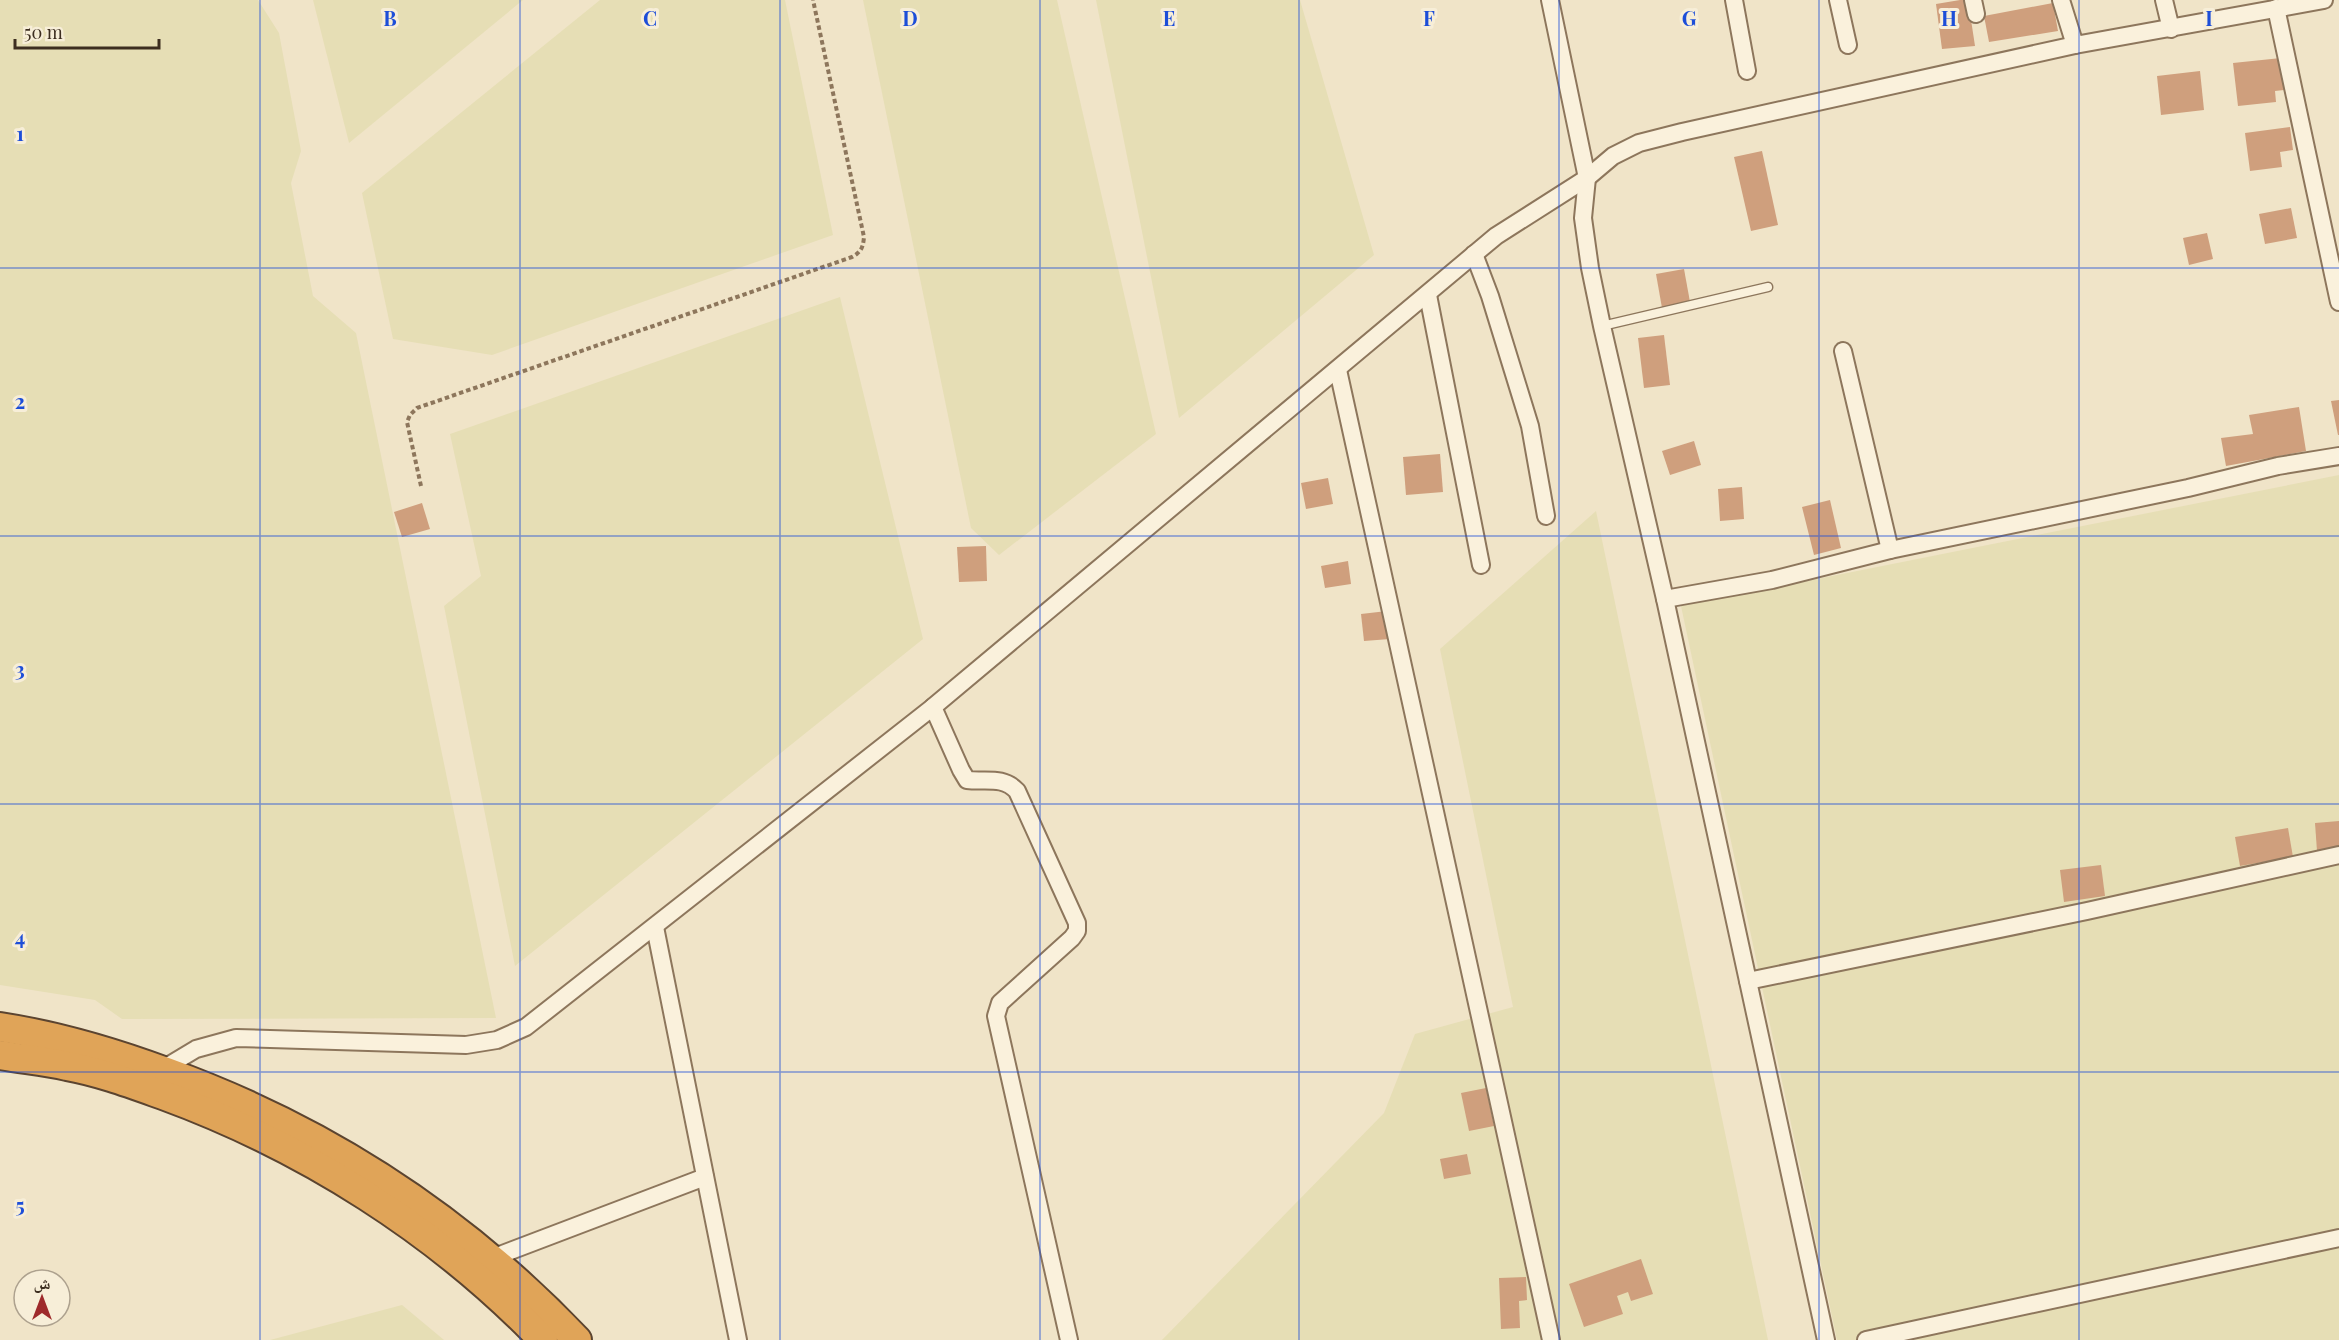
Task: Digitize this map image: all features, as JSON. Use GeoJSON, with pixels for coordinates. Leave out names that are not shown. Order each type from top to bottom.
{"type":"FeatureCollection","features":[{"type":"Feature","properties":{"kind":"highway"},"geometry":{"type":"LineString","coordinates":[[0,1027],[88,1046],[161,1070],[240,1101],[317,1138],[390,1182],[492,1258],[577,1340]]}},
{"type":"Feature","properties":{"kind":"highway"},"geometry":{"type":"LineString","coordinates":[[0,1055],[68,1066],[140,1087],[227,1121],[292,1153],[373,1200],[440,1248],[543,1340]]}},
{"type":"Feature","properties":{"kind":"street"},"geometry":{"type":"LineString","coordinates":[[1550,0],[1587,178],[1583,218],[1590,268],[1665,599],[1826,1340]]}},
{"type":"Feature","properties":{"kind":"street"},"geometry":{"type":"LineString","coordinates":[[1734,0],[1747,71]]}},
{"type":"Feature","properties":{"kind":"street"},"geometry":{"type":"LineString","coordinates":[[1838,0],[1848,45]]}},
{"type":"Feature","properties":{"kind":"street"},"geometry":{"type":"LineString","coordinates":[[2061,0],[2075,45]]}},
{"type":"Feature","properties":{"kind":"street"},"geometry":{"type":"LineString","coordinates":[[2164,0],[2171,29]]}},
{"type":"Feature","properties":{"kind":"street"},"geometry":{"type":"LineString","coordinates":[[161,1070],[196,1049],[236,1038],[450,1045],[497,1040],[526,1027],[933,707],[1496,236],[1587,178],[1613,156],[1639,143],[2075,45],[2324,0]]}},
{"type":"Feature","properties":{"kind":"street"},"geometry":{"type":"LineString","coordinates":[[2276,8],[2339,302]]}},
{"type":"Feature","properties":{"kind":"street"},"geometry":{"type":"LineString","coordinates":[[1474,254],[1490,296],[1530,426],[1546,516]]}},
{"type":"Feature","properties":{"kind":"street"},"geometry":{"type":"LineString","coordinates":[[1428,295],[1481,565]]}},
{"type":"Feature","properties":{"kind":"street"},"geometry":{"type":"LineString","coordinates":[[1843,351],[1890,550]]}},
{"type":"Feature","properties":{"kind":"street"},"geometry":{"type":"LineString","coordinates":[[1338,370],[1551,1340]]}},
{"type":"Feature","properties":{"kind":"street"},"geometry":{"type":"LineString","coordinates":[[1665,599],[1772,580],[1890,550],[2188,488],[2278,466],[2339,456]]}},
{"type":"Feature","properties":{"kind":"street"},"geometry":{"type":"LineString","coordinates":[[933,707],[961,770],[968,780],[998,780],[1010,784],[1017,791],[1077,923],[1077,932],[1072,938],[1000,1003],[996,1016],[1069,1340]]}},
{"type":"Feature","properties":{"kind":"street"},"geometry":{"type":"LineString","coordinates":[[1748,981],[2087,911],[2339,855]]}},
{"type":"Feature","properties":{"kind":"street"},"geometry":{"type":"LineString","coordinates":[[655,927],[738,1340]]}},
{"type":"Feature","properties":{"kind":"street"},"geometry":{"type":"LineString","coordinates":[[492,1258],[705,1177]]}},
{"type":"Feature","properties":{"kind":"street"},"geometry":{"type":"LineString","coordinates":[[1866,1340],[2339,1238]]}},
{"type":"Feature","properties":{"kind":"lane"},"geometry":{"type":"LineString","coordinates":[[1602,326],[1768,287]]}},
{"type":"Feature","properties":{"kind":"path"},"geometry":{"type":"LineString","coordinates":[[421,486],[407,422],[417,408],[859,253],[863,248],[864,237],[813,0]]}},
{"type":"Feature","properties":{"kind":"shaded area"},"geometry":{"type":"Polygon","coordinates":[[[0,0],[258,0],[279,33],[301,151],[291,183],[313,296],[356,333],[496,1018],[122,1019],[95,1000],[0,985],[0,0]]]}},
{"type":"Feature","properties":{"kind":"shaded area"},"geometry":{"type":"Polygon","coordinates":[[[313,0],[523,0],[349,143],[313,0]]]}},
{"type":"Feature","properties":{"kind":"shaded area"},"geometry":{"type":"Polygon","coordinates":[[[600,0],[785,0],[833,235],[492,355],[393,339],[362,193],[600,0]]]}},
{"type":"Feature","properties":{"kind":"shaded area"},"geometry":{"type":"Polygon","coordinates":[[[863,0],[1057,0],[1156,434],[999,555],[971,528],[863,0]]]}},
{"type":"Feature","properties":{"kind":"shaded area"},"geometry":{"type":"Polygon","coordinates":[[[1096,0],[1300,0],[1374,255],[1179,418],[1096,0]]]}},
{"type":"Feature","properties":{"kind":"shaded area"},"geometry":{"type":"Polygon","coordinates":[[[840,297],[923,639],[515,966],[444,606],[481,576],[450,434],[840,297]]]}},
{"type":"Feature","properties":{"kind":"shaded area"},"geometry":{"type":"Polygon","coordinates":[[[2339,475],[2339,1340],[1837,1340],[1681,606],[2339,475]]]}},
{"type":"Feature","properties":{"kind":"shaded area"},"geometry":{"type":"Polygon","coordinates":[[[1596,511],[1768,1340],[1162,1340],[1384,1113],[1415,1034],[1513,1007],[1440,649],[1596,511]]]}},
{"type":"Feature","properties":{"kind":"shaded area"},"geometry":{"type":"Polygon","coordinates":[[[402,1305],[444,1340],[270,1340],[402,1305]]]}},
{"type":"Feature","properties":{"kind":"building"},"geometry":{"type":"Polygon","coordinates":[[[1968,0],[1975,46],[1942,49],[1936,4],[1968,0]]]}},
{"type":"Feature","properties":{"kind":"building"},"geometry":{"type":"Polygon","coordinates":[[[2053,3],[2058,31],[1989,42],[1984,16],[2053,3]]]}},
{"type":"Feature","properties":{"kind":"building"},"geometry":{"type":"Polygon","coordinates":[[[2281,58],[2284,90],[2275,91],[2276,102],[2238,106],[2233,63],[2281,58]]]}},
{"type":"Feature","properties":{"kind":"building"},"geometry":{"type":"Polygon","coordinates":[[[2200,71],[2204,110],[2161,115],[2157,76],[2200,71]]]}},
{"type":"Feature","properties":{"kind":"building"},"geometry":{"type":"Polygon","coordinates":[[[2290,127],[2293,150],[2280,152],[2282,167],[2250,171],[2245,133],[2290,127]]]}},
{"type":"Feature","properties":{"kind":"building"},"geometry":{"type":"Polygon","coordinates":[[[1762,151],[1778,225],[1751,231],[1734,157],[1762,151]]]}},
{"type":"Feature","properties":{"kind":"building"},"geometry":{"type":"Polygon","coordinates":[[[2291,208],[2297,238],[2265,244],[2259,214],[2291,208]]]}},
{"type":"Feature","properties":{"kind":"building"},"geometry":{"type":"Polygon","coordinates":[[[2207,233],[2213,259],[2189,265],[2183,238],[2207,233]]]}},
{"type":"Feature","properties":{"kind":"building"},"geometry":{"type":"Polygon","coordinates":[[[1684,269],[1690,302],[1662,308],[1656,274],[1684,269]]]}},
{"type":"Feature","properties":{"kind":"building"},"geometry":{"type":"Polygon","coordinates":[[[1664,335],[1670,385],[1644,388],[1638,338],[1664,335]]]}},
{"type":"Feature","properties":{"kind":"building"},"geometry":{"type":"Polygon","coordinates":[[[2339,400],[2339,435],[2338,435],[2331,401],[2339,400]]]}},
{"type":"Feature","properties":{"kind":"building"},"geometry":{"type":"Polygon","coordinates":[[[2299,407],[2306,451],[2226,466],[2221,438],[2253,434],[2249,415],[2299,407]]]}},
{"type":"Feature","properties":{"kind":"building"},"geometry":{"type":"Polygon","coordinates":[[[1694,441],[1701,465],[1670,475],[1662,451],[1694,441]]]}},
{"type":"Feature","properties":{"kind":"building"},"geometry":{"type":"Polygon","coordinates":[[[1440,454],[1443,492],[1406,495],[1403,457],[1440,454]]]}},
{"type":"Feature","properties":{"kind":"building"},"geometry":{"type":"Polygon","coordinates":[[[1328,478],[1333,504],[1306,509],[1301,483],[1328,478]]]}},
{"type":"Feature","properties":{"kind":"building"},"geometry":{"type":"Polygon","coordinates":[[[1742,487],[1744,519],[1720,521],[1718,489],[1742,487]]]}},
{"type":"Feature","properties":{"kind":"building"},"geometry":{"type":"Polygon","coordinates":[[[1830,500],[1841,548],[1814,555],[1802,507],[1830,500]]]}},
{"type":"Feature","properties":{"kind":"building"},"geometry":{"type":"Polygon","coordinates":[[[422,503],[430,529],[402,537],[394,512],[422,503]]]}},
{"type":"Feature","properties":{"kind":"building"},"geometry":{"type":"Polygon","coordinates":[[[986,546],[987,581],[959,582],[957,547],[986,546]]]}},
{"type":"Feature","properties":{"kind":"building"},"geometry":{"type":"Polygon","coordinates":[[[1348,561],[1351,584],[1325,588],[1321,566],[1348,561]]]}},
{"type":"Feature","properties":{"kind":"building"},"geometry":{"type":"Polygon","coordinates":[[[1387,611],[1390,639],[1364,641],[1361,614],[1387,611]]]}},
{"type":"Feature","properties":{"kind":"building"},"geometry":{"type":"Polygon","coordinates":[[[2339,821],[2339,849],[2317,851],[2315,823],[2339,821]]]}},
{"type":"Feature","properties":{"kind":"building"},"geometry":{"type":"Polygon","coordinates":[[[2288,828],[2293,857],[2240,866],[2235,837],[2288,828]]]}},
{"type":"Feature","properties":{"kind":"building"},"geometry":{"type":"Polygon","coordinates":[[[2101,865],[2105,896],[2064,902],[2060,870],[2101,865]]]}},
{"type":"Feature","properties":{"kind":"building"},"geometry":{"type":"Polygon","coordinates":[[[1486,1088],[1494,1126],[1469,1131],[1461,1093],[1486,1088]]]}},
{"type":"Feature","properties":{"kind":"building"},"geometry":{"type":"Polygon","coordinates":[[[1467,1154],[1471,1174],[1444,1179],[1440,1159],[1467,1154]]]}},
{"type":"Feature","properties":{"kind":"building"},"geometry":{"type":"Polygon","coordinates":[[[1641,1259],[1653,1294],[1631,1301],[1628,1292],[1617,1296],[1623,1314],[1584,1327],[1569,1284],[1641,1259]]]}},
{"type":"Feature","properties":{"kind":"building"},"geometry":{"type":"Polygon","coordinates":[[[1526,1277],[1527,1300],[1519,1301],[1520,1328],[1501,1329],[1499,1278],[1526,1277]]]}}]}
